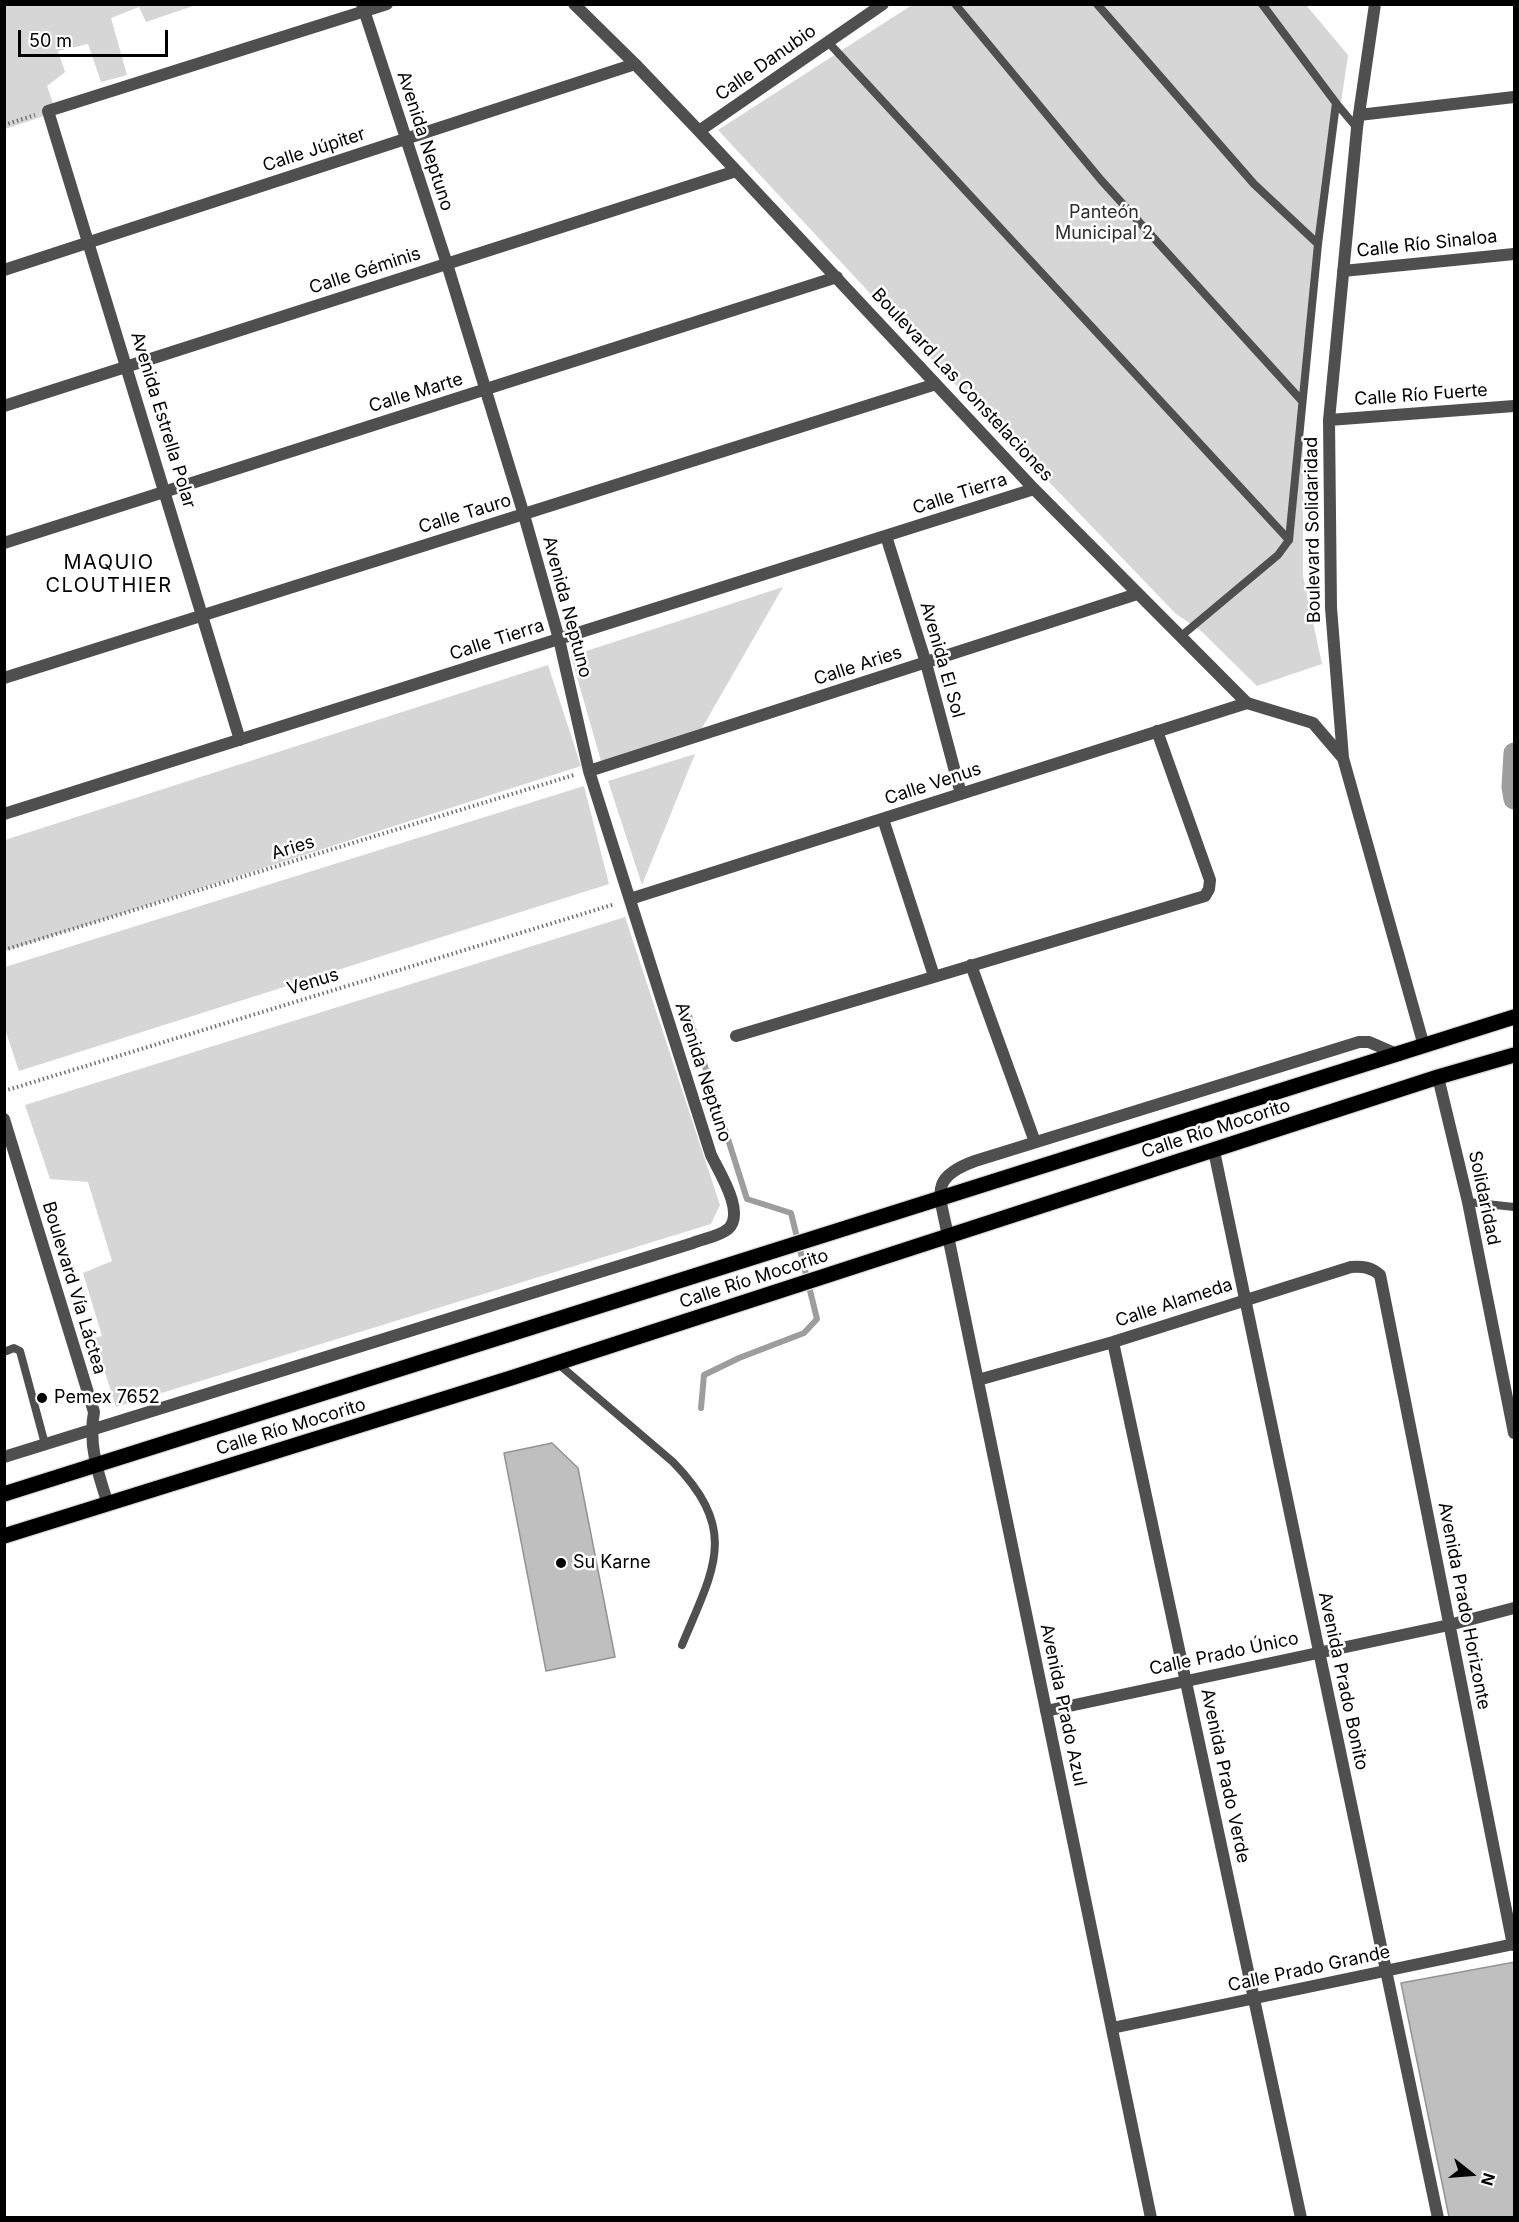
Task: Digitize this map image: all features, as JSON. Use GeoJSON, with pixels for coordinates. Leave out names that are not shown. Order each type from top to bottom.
{"type":"FeatureCollection","features":[{"type":"Feature","properties":{"kind":"main road","name":"Calle Río Mocorito"},"geometry":{"type":"LineString","coordinates":[[4,1494],[1515,1017]]}},
{"type":"Feature","properties":{"kind":"main road","name":"Calle Río Mocorito"},"geometry":{"type":"LineString","coordinates":[[4,1536],[489,1386],[556,1362],[1438,1077],[1515,1055]]}},
{"type":"Feature","properties":{"kind":"street"},"geometry":{"type":"LineString","coordinates":[[48,111],[363,8],[387,4]]}},
{"type":"Feature","properties":{"kind":"street","name":"Boulevard Las Constelaciones"},"geometry":{"type":"LineString","coordinates":[[574,4],[699,131],[1034,489],[1247,703],[1313,723],[1343,758]]}},
{"type":"Feature","properties":{"kind":"street","name":"Calle Danubio"},"geometry":{"type":"LineString","coordinates":[[699,131],[883,4]]}},
{"type":"Feature","properties":{"kind":"street","name":"Boulevard Solidaridad"},"geometry":{"type":"LineString","coordinates":[[1375,4],[1357,128],[1329,420],[1330,608],[1343,758],[1424,1046]]}},
{"type":"Feature","properties":{"kind":"street","name":"Avenida Neptuno"},"geometry":{"type":"LineString","coordinates":[[91,1430],[693,1243],[727,1230],[735,1218],[735,1207],[711,1155],[589,771],[559,639],[524,515],[447,264],[363,8]]}},
{"type":"Feature","properties":{"kind":"street","name":"Calle Júpiter"},"geometry":{"type":"LineString","coordinates":[[4,270],[635,64]]}},
{"type":"Feature","properties":{"kind":"street"},"geometry":{"type":"LineString","coordinates":[[1359,115],[1515,97]]}},
{"type":"Feature","properties":{"kind":"street","name":"Avenida Estrella Polar"},"geometry":{"type":"LineString","coordinates":[[48,111],[128,366],[240,740]]}},
{"type":"Feature","properties":{"kind":"street","name":"Calle Géminis"},"geometry":{"type":"LineString","coordinates":[[4,406],[736,171]]}},
{"type":"Feature","properties":{"kind":"street","name":"Calle Río Sinaloa"},"geometry":{"type":"LineString","coordinates":[[1343,271],[1515,254]]}},
{"type":"Feature","properties":{"kind":"street","name":"Calle Marte"},"geometry":{"type":"LineString","coordinates":[[4,543],[837,277]]}},
{"type":"Feature","properties":{"kind":"street","name":"Calle Tauro"},"geometry":{"type":"LineString","coordinates":[[4,678],[936,384]]}},
{"type":"Feature","properties":{"kind":"street","name":"Calle Río Fuerte"},"geometry":{"type":"LineString","coordinates":[[1329,420],[1515,406]]}},
{"type":"Feature","properties":{"kind":"street","name":"Calle Tierra"},"geometry":{"type":"LineString","coordinates":[[4,814],[1034,489]]}},
{"type":"Feature","properties":{"kind":"street","name":"Avenida El Sol"},"geometry":{"type":"LineString","coordinates":[[886,536],[926,663],[961,794]]}},
{"type":"Feature","properties":{"kind":"street","name":"Calle Aries"},"geometry":{"type":"LineString","coordinates":[[589,771],[1137,594]]}},
{"type":"Feature","properties":{"kind":"street","name":"Calle Venus"},"geometry":{"type":"LineString","coordinates":[[630,899],[1247,703]]}},
{"type":"Feature","properties":{"kind":"street"},"geometry":{"type":"LineString","coordinates":[[736,1036],[1202,897],[1208,893],[1210,879],[1157,731]]}},
{"type":"Feature","properties":{"kind":"street"},"geometry":{"type":"LineString","coordinates":[[883,819],[934,976]]}},
{"type":"Feature","properties":{"kind":"street"},"geometry":{"type":"LineString","coordinates":[[971,965],[1035,1142]]}},
{"type":"Feature","properties":{"kind":"street"},"geometry":{"type":"LineString","coordinates":[[941,1199],[941,1183],[949,1173],[975,1161],[1035,1142],[1359,1042],[1369,1042],[1399,1055]]}},
{"type":"Feature","properties":{"kind":"street","name":"Solidaridad"},"geometry":{"type":"LineString","coordinates":[[1438,1077],[1468,1202],[1515,1433]]}},
{"type":"Feature","properties":{"kind":"street","name":"Boulevard Vía Láctea"},"geometry":{"type":"LineString","coordinates":[[4,1119],[93,1413],[91,1430],[96,1466],[108,1504]]}},
{"type":"Feature","properties":{"kind":"street","name":"Avenida Prado Bonito"},"geometry":{"type":"LineString","coordinates":[[1214,1151],[1438,2217]]}},
{"type":"Feature","properties":{"kind":"street","name":"Avenida Prado Azul"},"geometry":{"type":"LineString","coordinates":[[941,1199],[1151,2217]]}},
{"type":"Feature","properties":{"kind":"street","name":"Calle Alameda"},"geometry":{"type":"LineString","coordinates":[[978,1380],[1113,1342],[1351,1267],[1367,1267],[1374,1269],[1380,1275]]}},
{"type":"Feature","properties":{"kind":"street","name":"Avenida Prado Horizonte"},"geometry":{"type":"LineString","coordinates":[[1380,1275],[1514,1944]]}},
{"type":"Feature","properties":{"kind":"street","name":"Avenida Prado Verde"},"geometry":{"type":"LineString","coordinates":[[1113,1342],[1301,2217]]}},
{"type":"Feature","properties":{"kind":"street"},"geometry":{"type":"LineString","coordinates":[[4,1457],[91,1430]]}},
{"type":"Feature","properties":{"kind":"street","name":"Calle Prado Único"},"geometry":{"type":"LineString","coordinates":[[1046,1711],[1449,1625],[1515,1608]]}},
{"type":"Feature","properties":{"kind":"street","name":"Calle Prado Grande"},"geometry":{"type":"LineString","coordinates":[[1112,2028],[1514,1944]]}},
{"type":"Feature","properties":{"kind":"lane"},"geometry":{"type":"LineString","coordinates":[[955,4],[1101,180],[1302,400]]}},
{"type":"Feature","properties":{"kind":"lane"},"geometry":{"type":"LineString","coordinates":[[1097,4],[1254,184],[1318,244]]}},
{"type":"Feature","properties":{"kind":"lane"},"geometry":{"type":"LineString","coordinates":[[1262,4],[1357,128]]}},
{"type":"Feature","properties":{"kind":"lane"},"geometry":{"type":"LineString","coordinates":[[828,42],[1289,540]]}},
{"type":"Feature","properties":{"kind":"lane"},"geometry":{"type":"LineString","coordinates":[[1180,637],[1283,551],[1289,540],[1318,244],[1336,103]]}},
{"type":"Feature","properties":{"kind":"lane"},"geometry":{"type":"LineString","coordinates":[[1468,1202],[1515,1207]]}},
{"type":"Feature","properties":{"kind":"lane"},"geometry":{"type":"LineString","coordinates":[[4,1352],[14,1348],[20,1351],[45,1443]]}},
{"type":"Feature","properties":{"kind":"lane"},"geometry":{"type":"LineString","coordinates":[[556,1362],[687,1476],[701,1497],[710,1517],[716,1545],[715,1560],[682,1645]]}},
{"type":"Feature","properties":{"kind":"path"},"geometry":{"type":"LineString","coordinates":[[4,125],[48,111]]}},
{"type":"Feature","properties":{"kind":"path","name":"Aries"},"geometry":{"type":"LineString","coordinates":[[4,951],[589,771]]}},
{"type":"Feature","properties":{"kind":"path","name":"Venus"},"geometry":{"type":"LineString","coordinates":[[4,1091],[630,899]]}},
{"type":"Feature","properties":{"kind":"green space"},"geometry":{"type":"Polygon","coordinates":[[[4,5],[196,5],[146,22],[139,7],[111,18],[127,75],[101,82],[88,44],[58,51],[65,72],[47,86],[56,112],[5,129],[4,5]]]}},
{"type":"Feature","properties":{"kind":"green space","name":"Panteón Municipal 2"},"geometry":{"type":"Polygon","coordinates":[[[912,5],[1306,5],[1348,55],[1311,330],[1303,415],[1303,576],[1322,664],[1257,686],[1200,630],[1176,614],[948,377],[718,130],[912,5]]]}},
{"type":"Feature","properties":{"kind":"green space"},"geometry":{"type":"Polygon","coordinates":[[[783,587],[702,728],[601,761],[571,656],[783,587]]]}},
{"type":"Feature","properties":{"kind":"green space"},"geometry":{"type":"Polygon","coordinates":[[[548,665],[581,766],[5,951],[5,840],[548,665]]]}},
{"type":"Feature","properties":{"kind":"green space"},"geometry":{"type":"Polygon","coordinates":[[[695,754],[642,885],[608,781],[695,754]]]}},
{"type":"Feature","properties":{"kind":"green space"},"geometry":{"type":"Polygon","coordinates":[[[584,786],[609,884],[19,1071],[5,1029],[5,967],[584,786]]]}},
{"type":"Feature","properties":{"kind":"green space"},"geometry":{"type":"Polygon","coordinates":[[[625,917],[720,1205],[711,1224],[116,1407],[94,1338],[102,1336],[83,1273],[112,1261],[88,1182],[50,1179],[25,1105],[625,917]]]}},
{"type":"Feature","properties":{"kind":"building","name":"Su Karne"},"geometry":{"type":"Polygon","coordinates":[[[552,1443],[578,1468],[615,1657],[546,1671],[504,1453],[552,1443]]]}},
{"type":"Feature","properties":{"kind":"building"},"geometry":{"type":"Polygon","coordinates":[[[1515,1962],[1515,2217],[1449,2217],[1401,1983],[1515,1962]]]}},
{"type":"Feature","properties":{"kind":"waterway"},"geometry":{"type":"LineString","coordinates":[[1514,753],[1512,787],[1514,799]]}},
{"type":"Feature","properties":{"kind":"waterway"},"geometry":{"type":"LineString","coordinates":[[689,1016],[747,1199],[791,1213],[817,1319],[804,1333],[739,1358],[704,1375],[701,1408]]}},
{"type":"Feature","properties":{"kind":"place","name":"Pemex 7652"},"geometry":{"type":"Point","coordinates":[42,1398]}},
{"type":"Feature","properties":{"kind":"place","name":"Su Karne"},"geometry":{"type":"Point","coordinates":[561,1563]}},
{"type":"Feature","properties":{"kind":"district","name":"MAQUIO CLOUTHIER"},"geometry":{"type":"Point","coordinates":[109,574]}}]}
